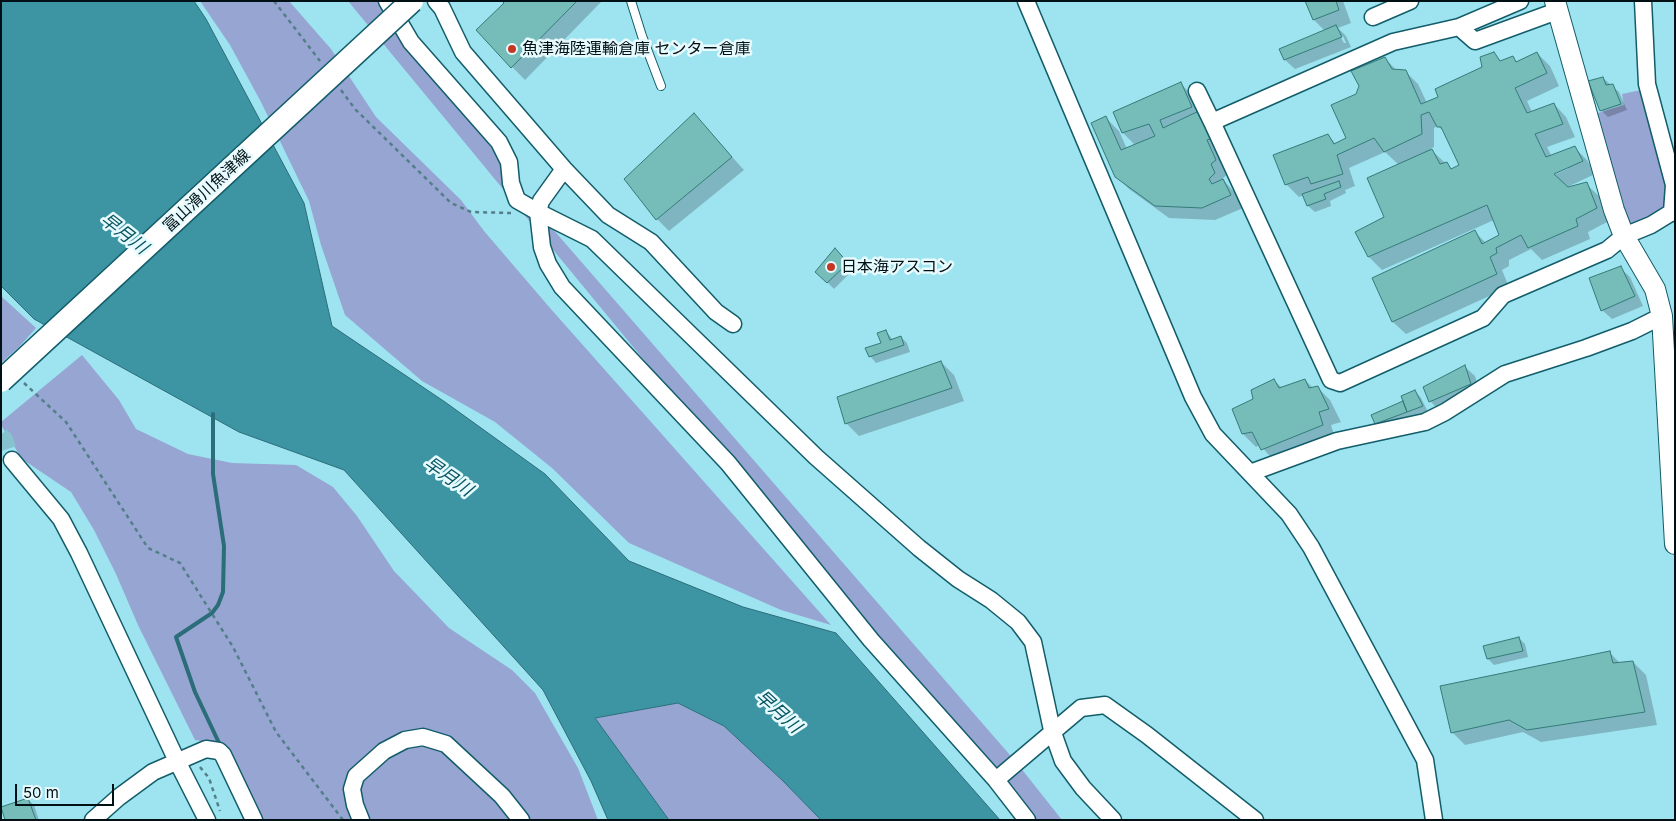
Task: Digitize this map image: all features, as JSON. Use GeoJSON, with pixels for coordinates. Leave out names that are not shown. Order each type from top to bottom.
{"type":"FeatureCollection","features":[{"type":"Feature","properties":{"kind":"main road","name":"富山滑川魚津線"},"geometry":{"type":"LineString","coordinates":[[12,381],[412,1]]}},
{"type":"Feature","properties":{"kind":"street"},"geometry":{"type":"LineString","coordinates":[[387,1],[411,42],[499,142],[509,162],[511,183],[517,200],[592,239],[816,457],[919,548],[1018,622],[1033,642],[1052,730],[1063,761],[1083,788],[1113,820]]}},
{"type":"Feature","properties":{"kind":"street"},"geometry":{"type":"LineString","coordinates":[[436,1],[442,8],[463,52],[564,169],[608,215],[651,242],[716,312],[733,324]]}},
{"type":"Feature","properties":{"kind":"street"},"geometry":{"type":"LineString","coordinates":[[1026,1],[1193,397],[1213,434],[1288,514],[1311,547],[1425,760],[1434,820]]}},
{"type":"Feature","properties":{"kind":"street"},"geometry":{"type":"LineString","coordinates":[[1373,18],[1410,1]]}},
{"type":"Feature","properties":{"kind":"street"},"geometry":{"type":"LineString","coordinates":[[1212,122],[1393,42],[1459,27],[1520,1]]}},
{"type":"Feature","properties":{"kind":"street"},"geometry":{"type":"LineString","coordinates":[[1196,91],[1330,380],[1340,383],[1483,318],[1503,295],[1607,250],[1624,236],[1651,225],[1673,212],[1674,185],[1647,84],[1643,1]]}},
{"type":"Feature","properties":{"kind":"street"},"geometry":{"type":"LineString","coordinates":[[1459,27],[1475,41],[1556,6],[1614,210],[1624,236],[1655,289],[1662,316],[1675,544]]}},
{"type":"Feature","properties":{"kind":"street"},"geometry":{"type":"LineString","coordinates":[[564,169],[541,201],[538,212],[542,247],[548,264],[562,286],[728,463],[871,640],[996,780],[1027,820]]}},
{"type":"Feature","properties":{"kind":"street"},"geometry":{"type":"LineString","coordinates":[[1250,473],[1337,441],[1425,422],[1445,412],[1505,374],[1586,348],[1632,331],[1662,316]]}},
{"type":"Feature","properties":{"kind":"street"},"geometry":{"type":"LineString","coordinates":[[12,460],[61,519],[79,552],[177,761],[215,819]]}},
{"type":"Feature","properties":{"kind":"street"},"geometry":{"type":"LineString","coordinates":[[996,780],[1052,730],[1081,708],[1105,705],[1255,820]]}},
{"type":"Feature","properties":{"kind":"street"},"geometry":{"type":"LineString","coordinates":[[361,820],[355,805],[352,789],[356,776],[384,751],[405,740],[423,737],[446,744],[502,796],[521,820]]}},
{"type":"Feature","properties":{"kind":"street"},"geometry":{"type":"LineString","coordinates":[[93,820],[119,796],[153,772],[206,749],[219,751],[223,755],[254,820]]}},
{"type":"Feature","properties":{"kind":"lane"},"geometry":{"type":"LineString","coordinates":[[631,1],[661,86]]}},
{"type":"Feature","properties":{"kind":"path"},"geometry":{"type":"LineString","coordinates":[[274,1],[320,61]]}},
{"type":"Feature","properties":{"kind":"path"},"geometry":{"type":"LineString","coordinates":[[337,85],[355,109],[450,203],[471,212],[538,212]]}},
{"type":"Feature","properties":{"kind":"path"},"geometry":{"type":"LineString","coordinates":[[12,381],[66,422],[148,548],[180,563],[232,647],[276,732],[343,820]]}},
{"type":"Feature","properties":{"kind":"path"},"geometry":{"type":"LineString","coordinates":[[177,761],[193,757],[209,778],[215,819]]}},
{"type":"Feature","properties":{"kind":"shaded area"},"geometry":{"type":"Polygon","coordinates":[[[200,1],[289,1],[331,49],[376,117],[461,200],[484,231],[550,308],[831,625],[781,610],[629,543],[552,468],[495,422],[422,381],[345,315],[321,245],[309,201],[261,102],[230,45],[200,1]]]}},
{"type":"Feature","properties":{"kind":"shaded area"},"geometry":{"type":"Polygon","coordinates":[[[348,1],[385,1],[538,212],[1016,762],[1062,820],[1032,820],[742,479],[348,1]]]}},
{"type":"Feature","properties":{"kind":"shaded area"},"geometry":{"type":"Polygon","coordinates":[[[1641,90],[1667,178],[1668,207],[1660,214],[1628,227],[1595,114],[1624,105],[1622,94],[1641,90]]]}},
{"type":"Feature","properties":{"kind":"shaded area"},"geometry":{"type":"Polygon","coordinates":[[[1,296],[36,328],[1,363],[1,296]]]}},
{"type":"Feature","properties":{"kind":"shaded area"},"geometry":{"type":"Polygon","coordinates":[[[82,355],[119,400],[136,429],[188,454],[232,463],[296,465],[333,487],[357,516],[394,571],[449,628],[512,670],[535,693],[578,768],[598,820],[243,820],[228,749],[195,740],[138,625],[94,530],[71,492],[22,459],[1,425],[1,422],[82,355]]]}},
{"type":"Feature","properties":{"kind":"shaded area"},"geometry":{"type":"Polygon","coordinates":[[[678,703],[724,726],[783,781],[821,820],[669,820],[595,718],[678,703]]]}},
{"type":"Feature","properties":{"kind":"water","name":"早月川"},"geometry":{"type":"Polygon","coordinates":[[[1,1],[194,1],[206,19],[304,203],[332,326],[445,402],[545,474],[629,561],[743,607],[836,633],[1000,820],[821,820],[783,781],[724,726],[678,703],[595,718],[669,820],[608,820],[591,781],[543,690],[344,470],[239,432],[34,319],[1,286],[1,1]]]}},
{"type":"Feature","properties":{"kind":"building","name":"魚津海陸運輸倉庫 センター倉庫"},"geometry":{"type":"Polygon","coordinates":[[[502,1],[577,1],[511,68],[476,30],[504,3],[502,1]]]}},
{"type":"Feature","properties":{"kind":"building"},"geometry":{"type":"Polygon","coordinates":[[[1305,1],[1336,1],[1339,10],[1313,20],[1305,1]]]}},
{"type":"Feature","properties":{"kind":"building"},"geometry":{"type":"Polygon","coordinates":[[[1336,25],[1342,37],[1284,60],[1279,49],[1336,25]]]}},
{"type":"Feature","properties":{"kind":"building"},"geometry":{"type":"Polygon","coordinates":[[[1494,52],[1500,61],[1513,56],[1516,62],[1537,52],[1547,73],[1515,88],[1527,113],[1554,103],[1563,124],[1535,134],[1546,157],[1575,146],[1583,161],[1554,174],[1568,187],[1587,182],[1597,208],[1576,219],[1578,226],[1528,248],[1521,235],[1496,248],[1497,253],[1490,257],[1497,274],[1392,322],[1372,278],[1475,230],[1482,244],[1499,235],[1487,205],[1368,257],[1355,232],[1384,217],[1367,178],[1432,149],[1440,164],[1447,162],[1451,169],[1459,165],[1441,127],[1437,127],[1429,112],[1421,115],[1422,134],[1384,152],[1374,138],[1337,155],[1343,174],[1311,184],[1308,177],[1285,185],[1273,155],[1328,134],[1334,144],[1346,138],[1331,105],[1356,94],[1359,86],[1351,71],[1385,57],[1392,69],[1406,70],[1421,104],[1438,97],[1435,89],[1482,67],[1480,57],[1494,52]]]}},
{"type":"Feature","properties":{"kind":"building"},"geometry":{"type":"Polygon","coordinates":[[[1603,77],[1606,85],[1613,84],[1621,104],[1600,111],[1588,81],[1603,77]]]}},
{"type":"Feature","properties":{"kind":"building"},"geometry":{"type":"Polygon","coordinates":[[[1181,82],[1192,107],[1160,120],[1163,128],[1201,110],[1213,138],[1207,140],[1216,160],[1211,164],[1215,173],[1209,179],[1212,184],[1223,179],[1231,195],[1202,208],[1155,206],[1115,177],[1091,123],[1106,116],[1121,150],[1155,136],[1149,124],[1122,133],[1113,112],[1181,82]]]}},
{"type":"Feature","properties":{"kind":"building"},"geometry":{"type":"Polygon","coordinates":[[[694,113],[732,157],[656,220],[624,179],[694,113]]]}},
{"type":"Feature","properties":{"kind":"building"},"geometry":{"type":"Polygon","coordinates":[[[1339,181],[1341,187],[1324,194],[1326,199],[1307,206],[1302,194],[1339,181]]]}},
{"type":"Feature","properties":{"kind":"building","name":"日本海アスコン"},"geometry":{"type":"Polygon","coordinates":[[[835,248],[848,263],[827,283],[815,272],[835,248]]]}},
{"type":"Feature","properties":{"kind":"building"},"geometry":{"type":"Polygon","coordinates":[[[1621,266],[1635,296],[1601,311],[1589,278],[1621,266]]]}},
{"type":"Feature","properties":{"kind":"building"},"geometry":{"type":"Polygon","coordinates":[[[886,330],[890,340],[901,336],[904,345],[869,357],[865,348],[881,343],[877,333],[886,330]]]}},
{"type":"Feature","properties":{"kind":"building"},"geometry":{"type":"Polygon","coordinates":[[[941,361],[952,388],[845,424],[837,397],[941,361]]]}},
{"type":"Feature","properties":{"kind":"building"},"geometry":{"type":"Polygon","coordinates":[[[1465,365],[1471,384],[1429,402],[1423,387],[1465,365]]]}},
{"type":"Feature","properties":{"kind":"building"},"geometry":{"type":"Polygon","coordinates":[[[1274,379],[1279,388],[1305,379],[1309,388],[1318,386],[1329,409],[1319,412],[1323,425],[1261,450],[1252,432],[1242,434],[1232,409],[1253,399],[1251,390],[1274,379]]]}},
{"type":"Feature","properties":{"kind":"building"},"geometry":{"type":"Polygon","coordinates":[[[1415,390],[1423,406],[1407,412],[1401,396],[1415,390]]]}},
{"type":"Feature","properties":{"kind":"building"},"geometry":{"type":"Polygon","coordinates":[[[1403,401],[1407,412],[1375,424],[1371,415],[1403,401]]]}},
{"type":"Feature","properties":{"kind":"building"},"geometry":{"type":"Polygon","coordinates":[[[1519,637],[1523,651],[1487,659],[1483,646],[1519,637]]]}},
{"type":"Feature","properties":{"kind":"building"},"geometry":{"type":"Polygon","coordinates":[[[1610,651],[1613,663],[1633,661],[1645,712],[1527,730],[1509,720],[1451,733],[1440,686],[1610,651]]]}},
{"type":"Feature","properties":{"kind":"building"},"geometry":{"type":"Polygon","coordinates":[[[28,798],[36,820],[5,820],[1,807],[28,798]]]}},
{"type":"Feature","properties":{"kind":"waterway"},"geometry":{"type":"LineString","coordinates":[[213,414],[213,474],[224,546],[223,592],[218,605],[212,613],[176,637],[195,692],[220,745]]}},
{"type":"Feature","properties":{"kind":"tunnel"},"geometry":{"type":"LineString","coordinates":[[1,435],[5,439],[12,460]]}},
{"type":"Feature","properties":{"kind":"place","name":"魚津海陸運輸倉庫 センター倉庫"},"geometry":{"type":"Point","coordinates":[512,49]}},
{"type":"Feature","properties":{"kind":"place","name":"日本海アスコン"},"geometry":{"type":"Point","coordinates":[831,267]}}]}
